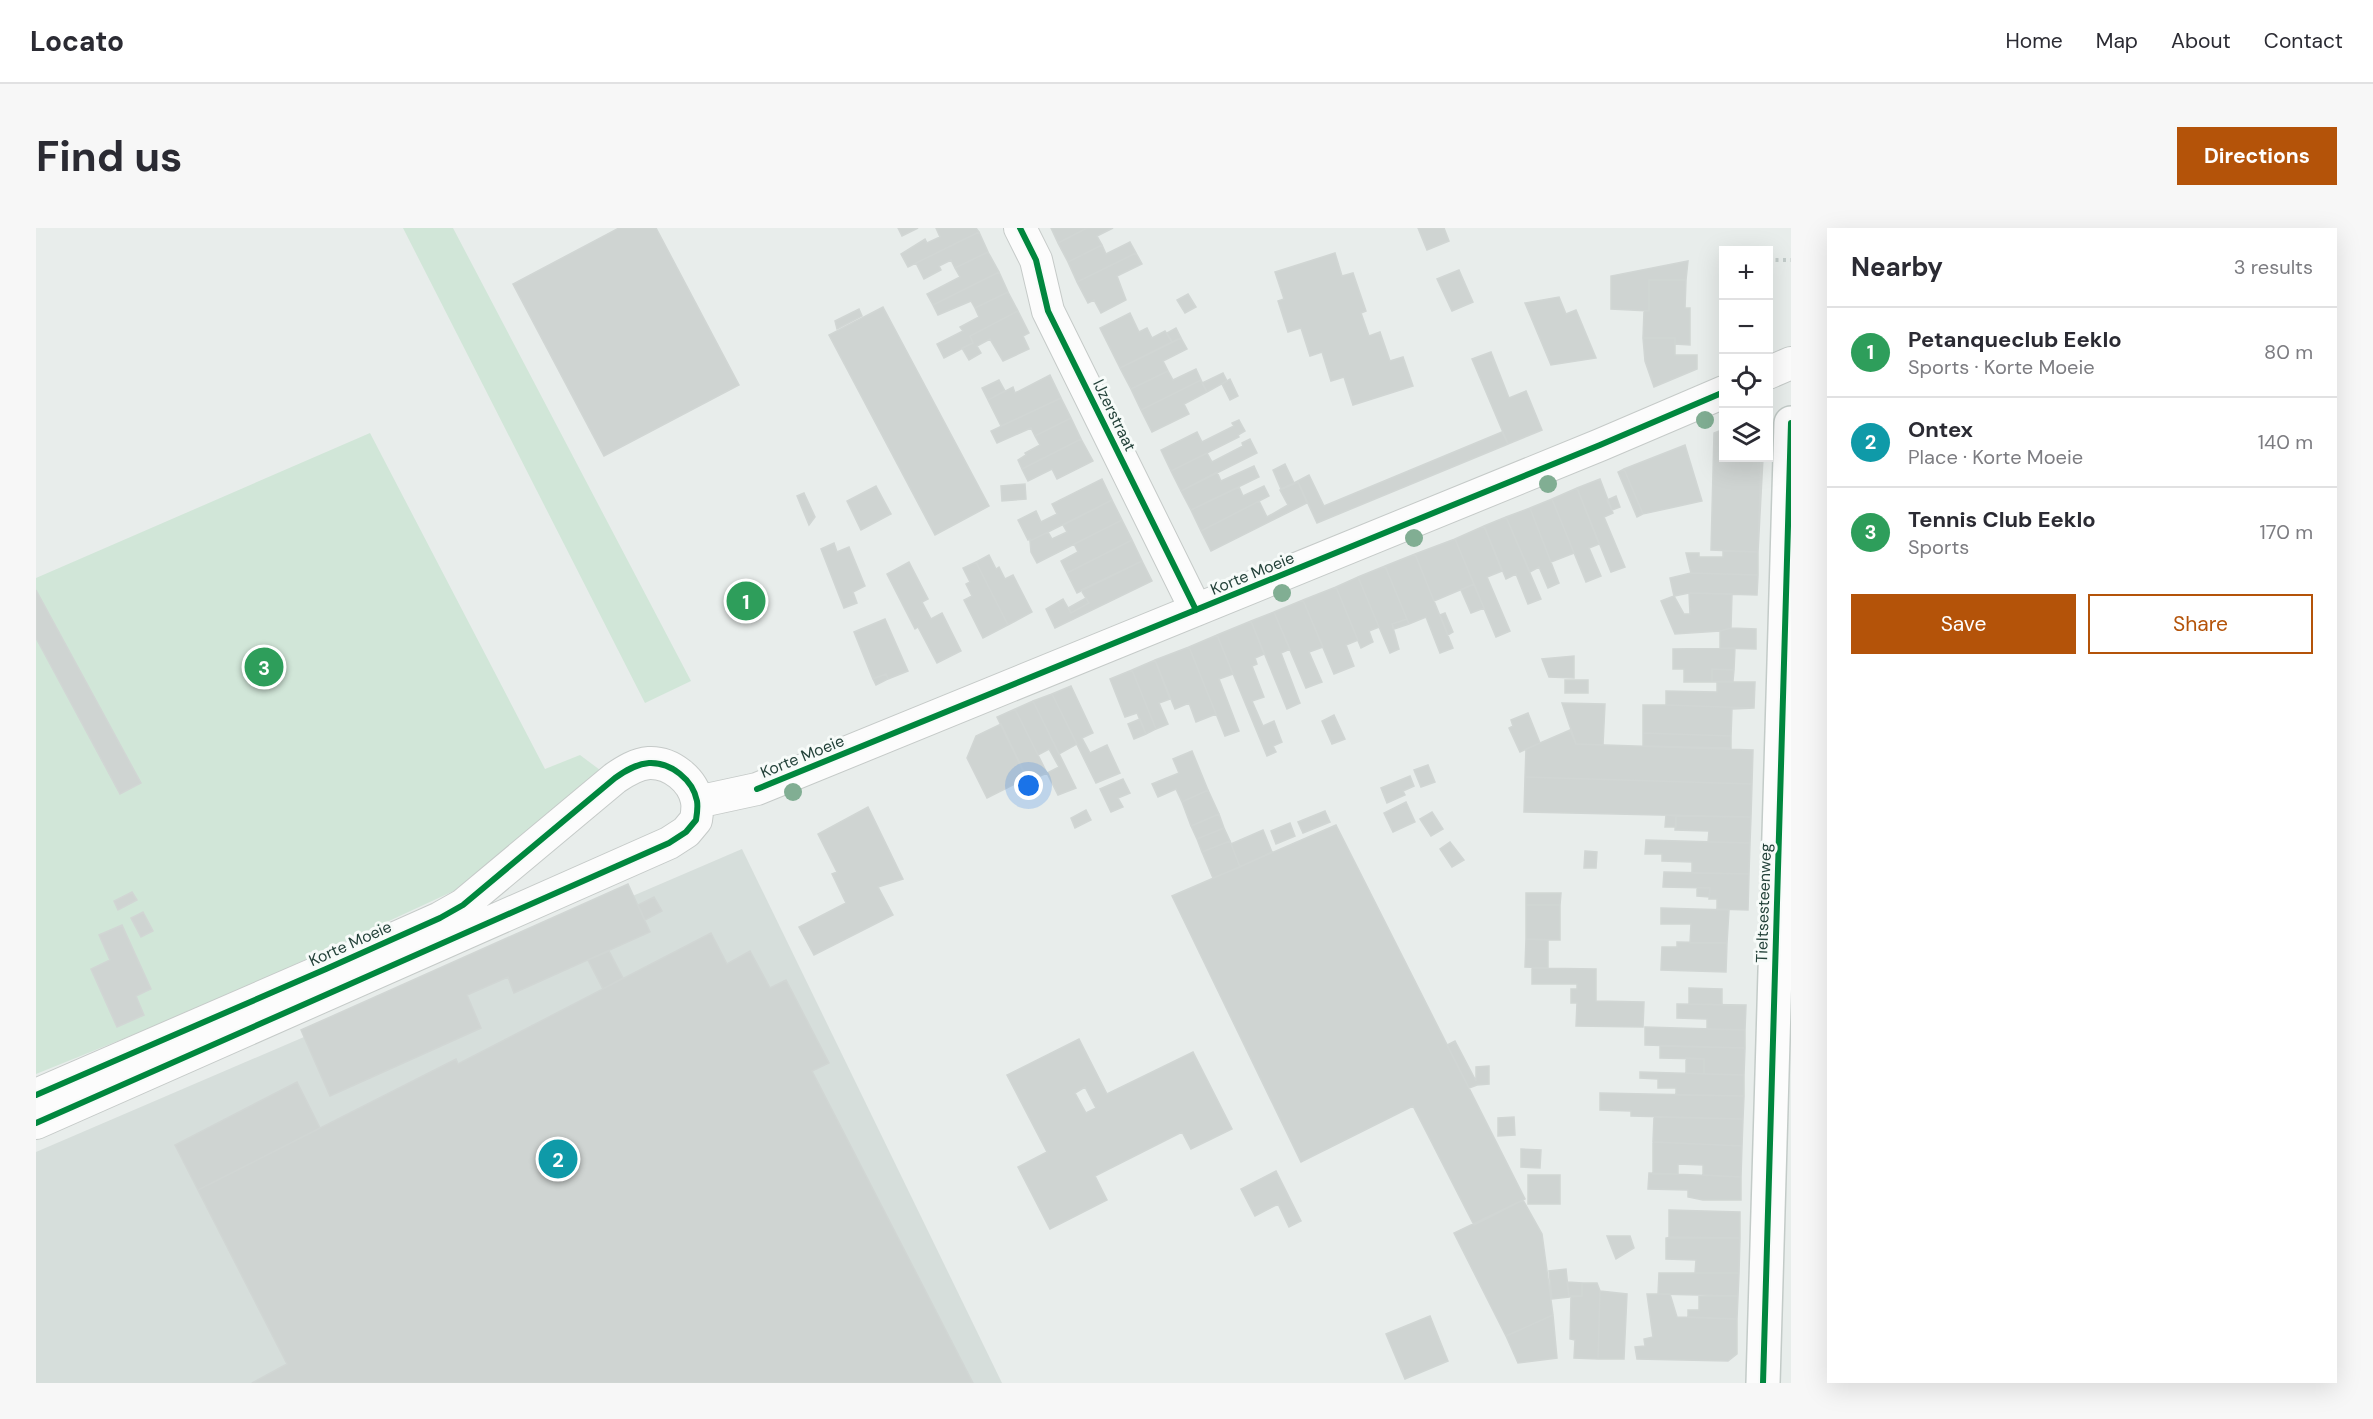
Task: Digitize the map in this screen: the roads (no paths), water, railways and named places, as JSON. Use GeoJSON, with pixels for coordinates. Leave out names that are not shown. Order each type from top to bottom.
{"type":"FeatureCollection","features":[{"type":"Feature","properties":{"kind":"main road","name":"Tieltsesteenweg"},"geometry":{"type":"LineString","coordinates":[[1763,1383],[1791,423]]}},
{"type":"Feature","properties":{"kind":"street","name":"IJzerstraat"},"geometry":{"type":"LineString","coordinates":[[1020,228],[1036,260],[1048,311],[1196,610]]}},
{"type":"Feature","properties":{"kind":"street"},"geometry":{"type":"LineString","coordinates":[[1773,371],[1791,363]]}},
{"type":"Feature","properties":{"kind":"street","name":"Korte Moeie"},"geometry":{"type":"LineString","coordinates":[[36,1095],[440,918],[463,905],[631,767],[649,763],[665,766],[681,774],[691,786],[697,802],[757,789],[1578,454],[1719,394]]}},
{"type":"Feature","properties":{"kind":"street"},"geometry":{"type":"LineString","coordinates":[[36,1123],[669,843],[686,832],[696,820],[697,802]]}},
{"type":"Feature","properties":{"kind":"place","name":"Petanqueclub Eeklo"},"geometry":{"type":"Point","coordinates":[746,601]}},
{"type":"Feature","properties":{"kind":"place","name":"Tennis Club Eeklo"},"geometry":{"type":"Point","coordinates":[264,667]}},
{"type":"Feature","properties":{"kind":"place","name":"Ontex"},"geometry":{"type":"Point","coordinates":[558,1159]}}]}
